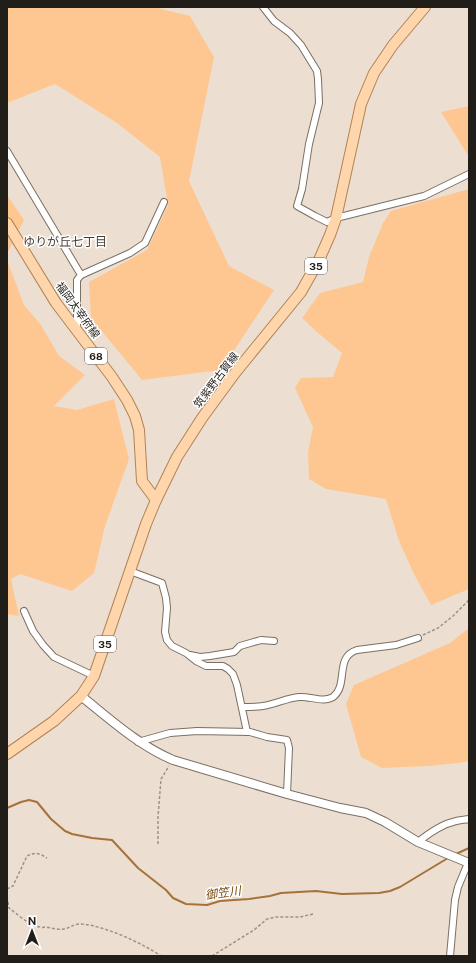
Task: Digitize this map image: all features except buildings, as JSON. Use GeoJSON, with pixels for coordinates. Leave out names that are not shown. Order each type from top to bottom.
{"type":"FeatureCollection","features":[{"type":"Feature","properties":{"kind":"main road","name":"筑紫野古賀線"},"geometry":{"type":"LineString","coordinates":[[7,754],[54,721],[81,696],[94,676],[146,524],[177,457],[202,418],[235,372],[301,292],[319,260],[336,218],[361,104],[374,73],[393,45],[425,7]]}},
{"type":"Feature","properties":{"kind":"main road","name":"福岡太宰府線"},"geometry":{"type":"LineString","coordinates":[[7,223],[56,303],[112,377],[127,400],[135,416],[139,430],[142,482],[156,500]]}},
{"type":"Feature","properties":{"kind":"street"},"geometry":{"type":"LineString","coordinates":[[264,7],[274,21],[290,33],[301,45],[317,71],[319,103],[309,144],[302,189],[297,206],[327,222],[336,218],[424,196],[469,174]]}},
{"type":"Feature","properties":{"kind":"street"},"geometry":{"type":"LineString","coordinates":[[7,151],[81,275]]}},
{"type":"Feature","properties":{"kind":"street"},"geometry":{"type":"LineString","coordinates":[[75,329],[77,325],[77,280],[81,275],[130,253],[145,243],[164,202]]}},
{"type":"Feature","properties":{"kind":"street"},"geometry":{"type":"LineString","coordinates":[[130,571],[162,583],[168,608],[165,632],[167,640],[172,646],[206,666],[223,666],[234,674],[247,732]]}},
{"type":"Feature","properties":{"kind":"street"},"geometry":{"type":"LineString","coordinates":[[24,611],[33,631],[54,657],[94,676]]}},
{"type":"Feature","properties":{"kind":"street"},"geometry":{"type":"LineString","coordinates":[[242,708],[264,706],[300,697],[329,699],[339,690],[343,666],[347,656],[352,652],[396,645],[418,638]]}},
{"type":"Feature","properties":{"kind":"street"},"geometry":{"type":"LineString","coordinates":[[188,655],[200,657],[210,656],[234,652],[240,646],[261,640],[274,641]]}},
{"type":"Feature","properties":{"kind":"street"},"geometry":{"type":"LineString","coordinates":[[81,696],[138,742],[158,754],[173,760],[287,794],[340,808],[366,813],[385,822],[418,842],[466,862],[455,900],[450,956]]}},
{"type":"Feature","properties":{"kind":"street"},"geometry":{"type":"LineString","coordinates":[[138,742],[170,733],[197,731],[247,732],[287,740],[289,748],[287,794]]}},
{"type":"Feature","properties":{"kind":"street"},"geometry":{"type":"LineString","coordinates":[[418,842],[444,825],[469,819]]}},
{"type":"Feature","properties":{"kind":"path"},"geometry":{"type":"LineString","coordinates":[[418,638],[438,628],[469,600]]}},
{"type":"Feature","properties":{"kind":"path"},"geometry":{"type":"LineString","coordinates":[[158,844],[158,817],[161,779],[173,760]]}},
{"type":"Feature","properties":{"kind":"path"},"geometry":{"type":"LineString","coordinates":[[7,889],[13,886],[27,856],[36,853],[47,858]]}},
{"type":"Feature","properties":{"kind":"path"},"geometry":{"type":"LineString","coordinates":[[7,897],[9,908],[29,923],[39,927],[46,927],[56,930],[66,929],[80,923],[100,927],[139,943],[161,956]]}},
{"type":"Feature","properties":{"kind":"path"},"geometry":{"type":"LineString","coordinates":[[212,956],[254,930],[267,919],[276,917],[300,918],[313,914]]}},
{"type":"Feature","properties":{"kind":"shaded area"},"geometry":{"type":"Polygon","coordinates":[[[7,7],[158,7],[190,16],[214,57],[189,181],[229,266],[274,290],[221,370],[142,380],[91,318],[89,282],[147,250],[168,205],[160,157],[117,123],[55,84],[7,103],[7,7]]]}},
{"type":"Feature","properties":{"kind":"shaded area"},"geometry":{"type":"Polygon","coordinates":[[[469,106],[469,157],[441,112],[469,106]]]}},
{"type":"Feature","properties":{"kind":"shaded area"},"geometry":{"type":"Polygon","coordinates":[[[469,189],[469,589],[431,605],[415,576],[399,541],[386,499],[326,489],[309,479],[308,452],[313,427],[295,388],[301,378],[333,377],[342,353],[302,318],[320,293],[363,282],[369,257],[383,223],[391,211],[469,189]]]}},
{"type":"Feature","properties":{"kind":"shaded area"},"geometry":{"type":"Polygon","coordinates":[[[7,195],[24,220],[7,254],[7,195]]]}},
{"type":"Feature","properties":{"kind":"shaded area"},"geometry":{"type":"Polygon","coordinates":[[[7,260],[24,305],[41,325],[59,356],[85,375],[54,406],[77,410],[114,399],[129,459],[105,526],[94,573],[72,591],[20,574],[11,579],[19,616],[7,614],[7,260]]]}},
{"type":"Feature","properties":{"kind":"shaded area"},"geometry":{"type":"Polygon","coordinates":[[[469,628],[469,761],[428,766],[382,768],[361,757],[346,704],[354,685],[450,643],[469,628]]]}},
{"type":"Feature","properties":{"kind":"waterway","name":"御笠川"},"geometry":{"type":"LineString","coordinates":[[7,808],[29,800],[37,802],[51,819],[65,831],[92,838],[112,840],[138,868],[166,890],[173,898],[186,904],[207,905],[220,901],[249,899],[281,893],[316,891],[342,894],[379,893],[400,887],[448,858]]}},
{"type":"Feature","properties":{"kind":"waterway","name":"御笠川"},"geometry":{"type":"LineString","coordinates":[[456,854],[469,848]]}},
{"type":"Feature","properties":{"kind":"district","name":"ゆりが丘七丁目"},"geometry":{"type":"Point","coordinates":[65,242]}}]}
